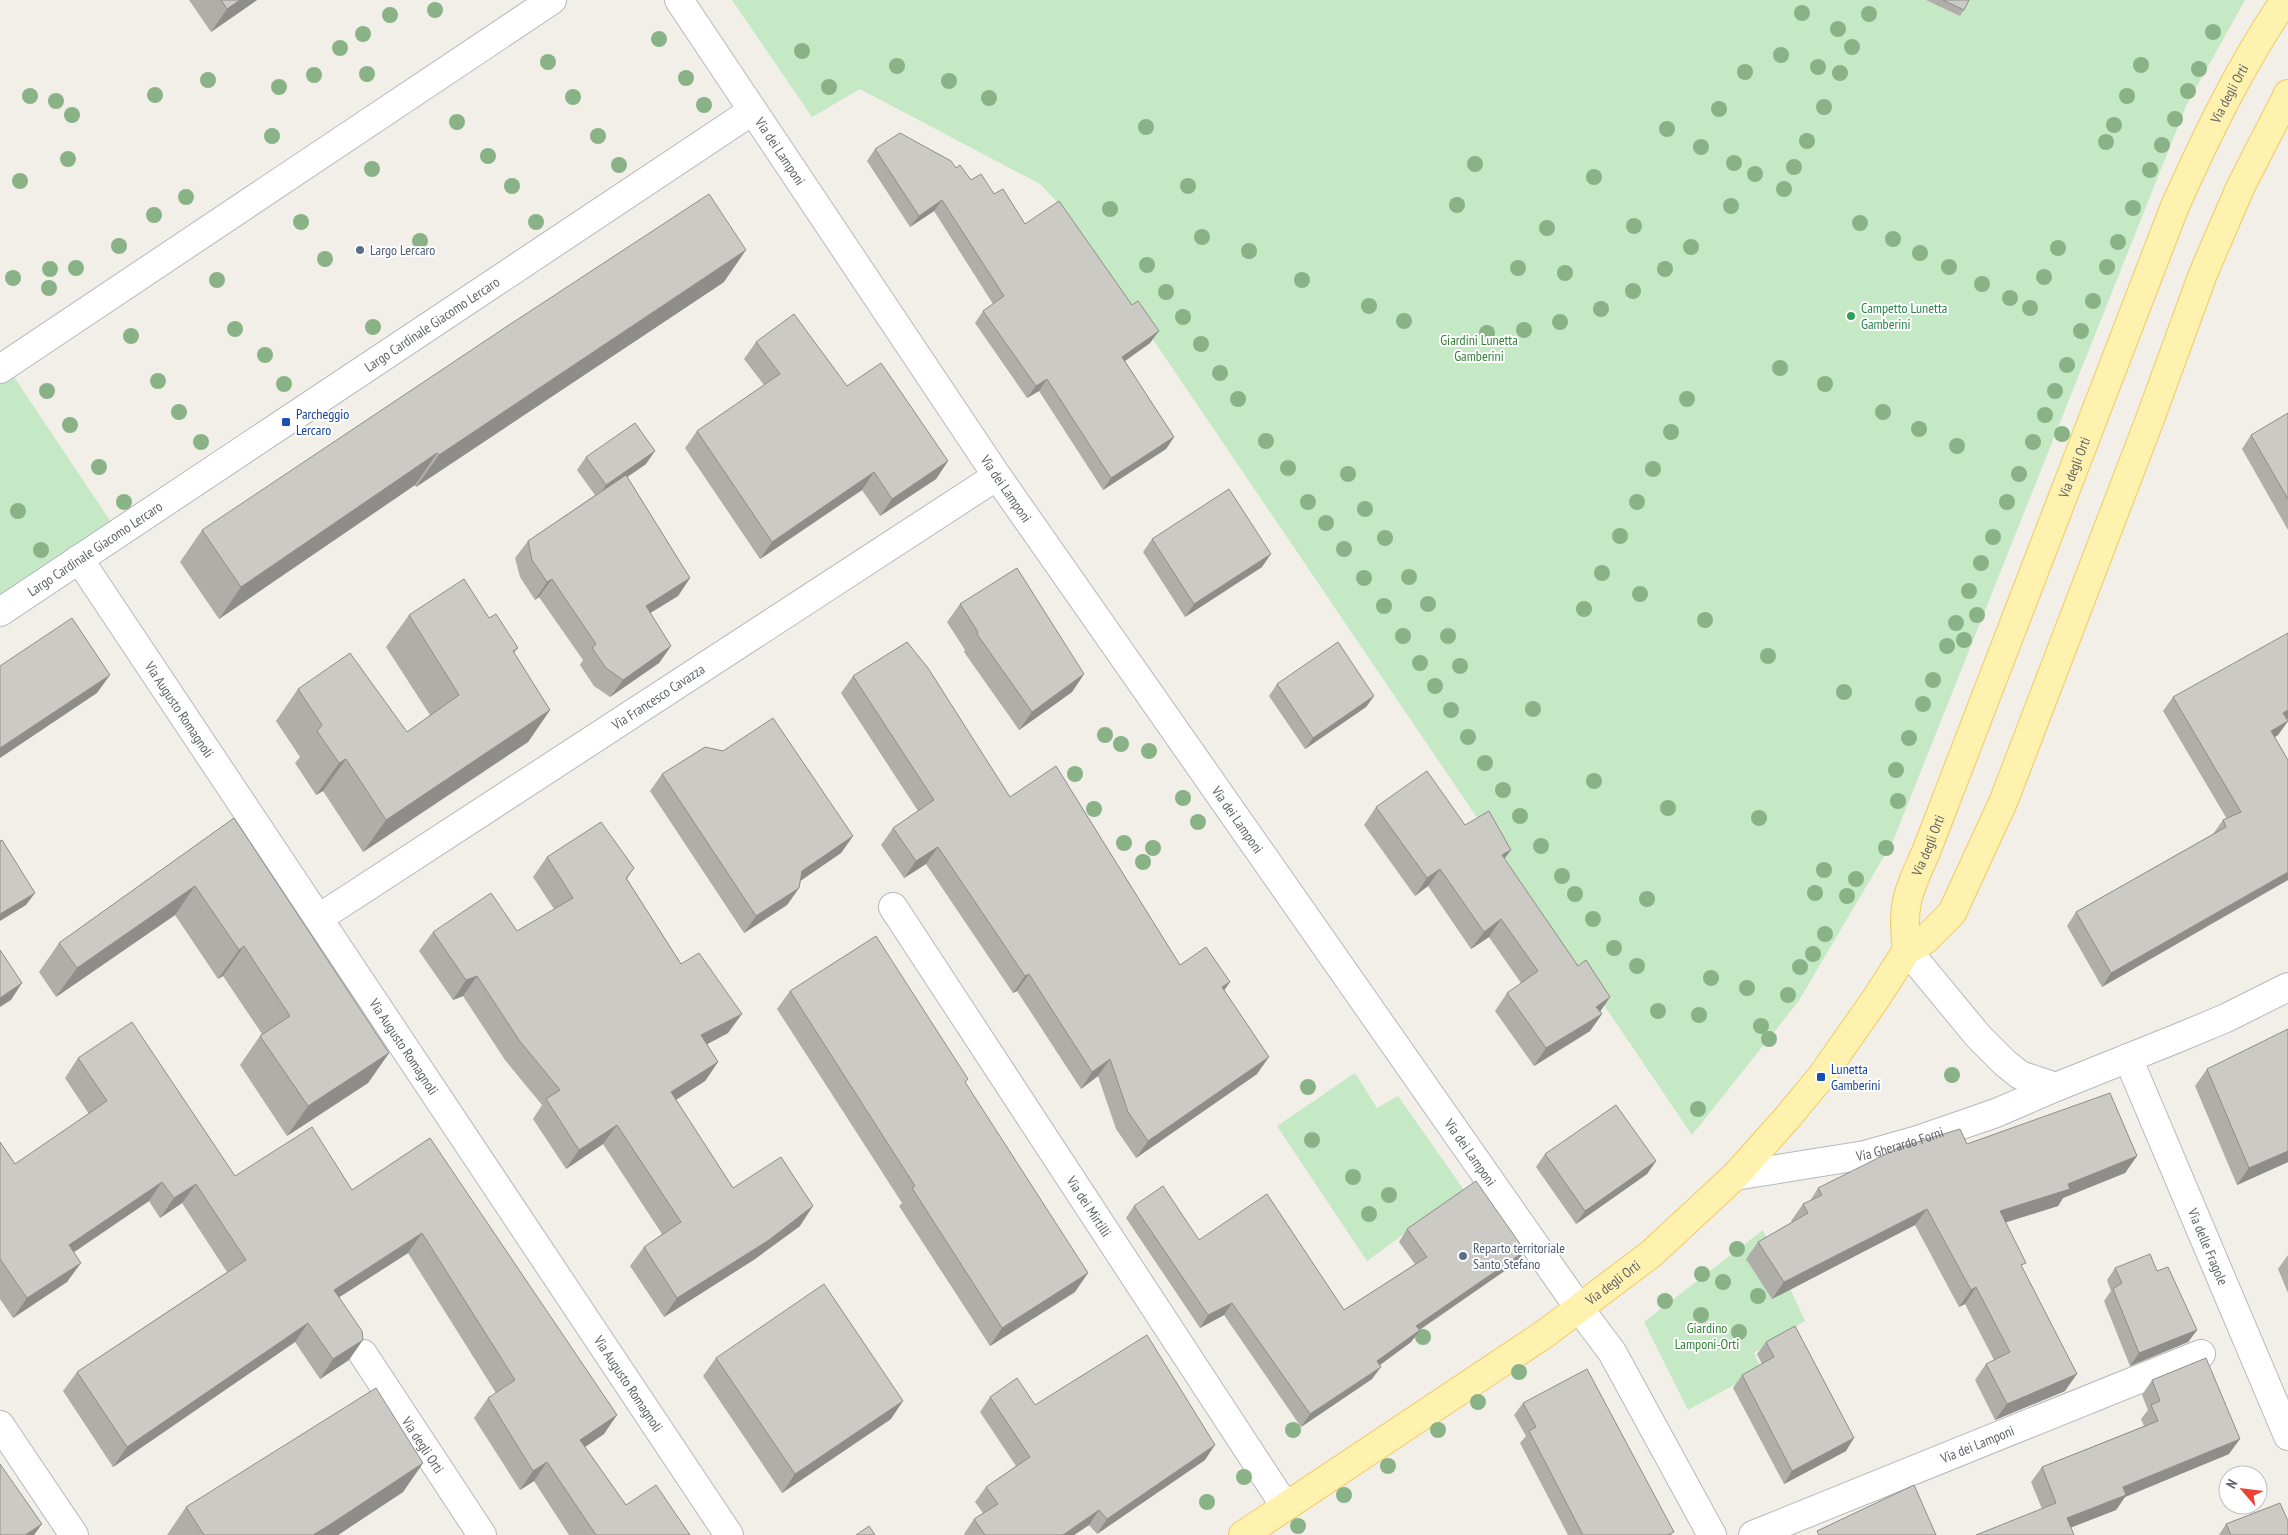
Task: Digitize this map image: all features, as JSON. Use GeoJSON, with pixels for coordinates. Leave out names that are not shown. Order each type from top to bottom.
{"type":"FeatureCollection","features":[{"type":"Feature","properties":{"kind":"main road","name":"Via degli Orti"},"geometry":{"type":"LineString","coordinates":[[1907,950],[1904,930],[1904,906],[1909,890],[1933,834],[2175,206],[2206,137],[2245,64],[2285,0]]}},
{"type":"Feature","properties":{"kind":"main road","name":"Via degli Orti"},"geometry":{"type":"LineString","coordinates":[[1243,1535],[1546,1333],[1651,1254],[1735,1176],[1821,1077],[1877,997],[1907,950],[1926,940],[1952,913],[2004,800],[2150,419],[2203,274],[2240,188],[2288,94]]}},
{"type":"Feature","properties":{"kind":"street"},"geometry":{"type":"LineString","coordinates":[[0,369],[552,0]]}},
{"type":"Feature","properties":{"kind":"street"},"geometry":{"type":"LineString","coordinates":[[679,0],[752,111]]}},
{"type":"Feature","properties":{"kind":"street","name":"Via dei Lamponi"},"geometry":{"type":"LineString","coordinates":[[752,111],[997,476],[1579,1308],[1612,1352],[1712,1535]]}},
{"type":"Feature","properties":{"kind":"street","name":"Largo Cardinale Giacomo Lercaro"},"geometry":{"type":"LineString","coordinates":[[0,612],[752,111]]}},
{"type":"Feature","properties":{"kind":"street","name":"Via Francesco Cavazza"},"geometry":{"type":"LineString","coordinates":[[319,918],[997,476]]}},
{"type":"Feature","properties":{"kind":"street","name":"Via Augusto Romagnoli"},"geometry":{"type":"LineString","coordinates":[[80,559],[729,1535]]}},
{"type":"Feature","properties":{"kind":"street","name":"Via dei Mirtilli"},"geometry":{"type":"LineString","coordinates":[[893,907],[1285,1506]]}},
{"type":"Feature","properties":{"kind":"street"},"geometry":{"type":"LineString","coordinates":[[1907,950],[1978,1036],[2005,1064],[2020,1075],[2056,1087]]}},
{"type":"Feature","properties":{"kind":"street","name":"Via Gherardo Forni"},"geometry":{"type":"LineString","coordinates":[[1735,1176],[1864,1155],[1918,1140],[1996,1113],[2226,1018],[2288,987]]}},
{"type":"Feature","properties":{"kind":"street","name":"Via delle Fragole"},"geometry":{"type":"LineString","coordinates":[[2128,1058],[2288,1436]]}},
{"type":"Feature","properties":{"kind":"street","name":"Via degli Orti"},"geometry":{"type":"LineString","coordinates":[[363,1354],[482,1535]]}},
{"type":"Feature","properties":{"kind":"street","name":"Via dei Lamponi"},"geometry":{"type":"LineString","coordinates":[[1753,1535],[2201,1354]]}},
{"type":"Feature","properties":{"kind":"street"},"geometry":{"type":"LineString","coordinates":[[0,1425],[74,1535]]}},
{"type":"Feature","properties":{"kind":"green space","name":"Giardini Lunetta Gamberini"},"geometry":{"type":"Polygon","coordinates":[[[732,0],[2245,0],[2187,104],[1893,841],[1798,1002],[1692,1135],[1066,211],[1040,184],[860,89],[812,117],[732,0]]]}},
{"type":"Feature","properties":{"kind":"green space"},"geometry":{"type":"Polygon","coordinates":[[[0,356],[111,522],[0,596],[0,356]]]}},
{"type":"Feature","properties":{"kind":"green space"},"geometry":{"type":"Polygon","coordinates":[[[1355,1073],[1377,1108],[1398,1096],[1464,1190],[1367,1261],[1277,1126],[1355,1073]]]}},
{"type":"Feature","properties":{"kind":"green space","name":"Giardino Lamponi-Orti"},"geometry":{"type":"Polygon","coordinates":[[[1763,1230],[1805,1321],[1754,1353],[1762,1370],[1688,1410],[1644,1322],[1763,1230]]]}},
{"type":"Feature","properties":{"kind":"building"},"geometry":{"type":"Polygon","coordinates":[[[221,0],[240,0],[227,9],[221,0]]]}},
{"type":"Feature","properties":{"kind":"building"},"geometry":{"type":"Polygon","coordinates":[[[1943,0],[1969,0],[1964,10],[1943,0]]]}},
{"type":"Feature","properties":{"kind":"building"},"geometry":{"type":"Polygon","coordinates":[[[900,133],[951,161],[956,168],[960,165],[971,180],[981,174],[994,194],[1003,189],[1025,224],[1059,201],[1132,305],[1138,301],[1159,331],[1122,357],[1174,437],[1111,478],[1047,379],[1036,386],[983,311],[1004,296],[942,200],[919,216],[875,149],[900,133]]]}},
{"type":"Feature","properties":{"kind":"building"},"geometry":{"type":"Polygon","coordinates":[[[709,194],[746,250],[439,455],[437,453],[241,587],[202,530],[709,194]]]}},
{"type":"Feature","properties":{"kind":"building"},"geometry":{"type":"Polygon","coordinates":[[[794,314],[847,386],[881,363],[948,461],[892,499],[874,472],[772,542],[697,431],[780,374],[756,342],[794,314]]]}},
{"type":"Feature","properties":{"kind":"building"},"geometry":{"type":"Polygon","coordinates":[[[2288,413],[2288,499],[2251,435],[2288,413]]]}},
{"type":"Feature","properties":{"kind":"building"},"geometry":{"type":"Polygon","coordinates":[[[635,423],[655,451],[606,485],[586,457],[635,423]]]}},
{"type":"Feature","properties":{"kind":"building"},"geometry":{"type":"Polygon","coordinates":[[[626,475],[690,578],[646,606],[671,646],[623,680],[606,668],[592,648],[596,644],[552,579],[547,582],[532,560],[528,541],[626,475]]]}},
{"type":"Feature","properties":{"kind":"building"},"geometry":{"type":"Polygon","coordinates":[[[1229,489],[1271,554],[1194,604],[1152,539],[1229,489]]]}},
{"type":"Feature","properties":{"kind":"building"},"geometry":{"type":"Polygon","coordinates":[[[1017,568],[1084,674],[1032,712],[977,634],[978,632],[960,604],[1017,568]]]}},
{"type":"Feature","properties":{"kind":"building"},"geometry":{"type":"Polygon","coordinates":[[[464,579],[489,618],[496,614],[518,648],[513,651],[550,710],[386,820],[346,759],[339,763],[317,731],[322,725],[298,689],[350,653],[407,732],[459,695],[409,615],[464,579]]]}},
{"type":"Feature","properties":{"kind":"building"},"geometry":{"type":"Polygon","coordinates":[[[72,618],[110,675],[0,748],[0,666],[72,618]]]}},
{"type":"Feature","properties":{"kind":"building"},"geometry":{"type":"Polygon","coordinates":[[[2288,633],[2288,710],[2283,713],[2288,721],[2271,731],[2288,760],[2288,872],[2111,973],[2076,912],[2226,827],[2223,820],[2241,812],[2173,697],[2288,633]]]}},
{"type":"Feature","properties":{"kind":"building"},"geometry":{"type":"Polygon","coordinates":[[[907,642],[928,668],[1010,797],[1056,766],[1180,965],[1206,947],[1230,982],[1222,987],[1269,1057],[1148,1141],[1128,1112],[1110,1059],[1092,1072],[1029,974],[1025,976],[938,847],[916,861],[893,828],[934,800],[853,676],[907,642]]]}},
{"type":"Feature","properties":{"kind":"building"},"geometry":{"type":"Polygon","coordinates":[[[1338,642],[1374,696],[1313,738],[1277,684],[1338,642]]]}},
{"type":"Feature","properties":{"kind":"building"},"geometry":{"type":"Polygon","coordinates":[[[773,718],[853,836],[802,871],[799,888],[756,916],[662,774],[705,747],[723,751],[773,718]]]}},
{"type":"Feature","properties":{"kind":"building"},"geometry":{"type":"Polygon","coordinates":[[[1427,771],[1465,825],[1489,811],[1511,850],[1502,855],[1578,966],[1586,960],[1610,997],[1596,1007],[1602,1014],[1546,1048],[1507,993],[1538,971],[1501,919],[1484,932],[1440,869],[1427,878],[1376,807],[1427,771]]]}},
{"type":"Feature","properties":{"kind":"building"},"geometry":{"type":"Polygon","coordinates":[[[234,818],[389,1053],[308,1106],[260,1036],[290,1016],[244,946],[239,950],[195,886],[77,968],[59,943],[234,818]]]}},
{"type":"Feature","properties":{"kind":"building"},"geometry":{"type":"Polygon","coordinates":[[[601,822],[634,868],[626,878],[681,964],[699,953],[742,1014],[701,1035],[718,1062],[671,1092],[733,1188],[781,1157],[813,1206],[769,1240],[677,1298],[644,1247],[681,1222],[617,1125],[579,1150],[546,1099],[560,1090],[519,1040],[477,976],[466,980],[433,932],[491,893],[517,931],[573,898],[547,857],[601,822]]]}},
{"type":"Feature","properties":{"kind":"building"},"geometry":{"type":"Polygon","coordinates":[[[2,840],[35,893],[0,914],[0,841],[2,840]]]}},
{"type":"Feature","properties":{"kind":"building"},"geometry":{"type":"Polygon","coordinates":[[[876,936],[968,1079],[965,1082],[1088,1273],[1002,1328],[912,1188],[915,1186],[790,991],[876,936]]]}},
{"type":"Feature","properties":{"kind":"building"},"geometry":{"type":"Polygon","coordinates":[[[0,950],[22,983],[0,998],[0,950]]]}},
{"type":"Feature","properties":{"kind":"building"},"geometry":{"type":"Polygon","coordinates":[[[132,1022],[235,1176],[312,1127],[352,1190],[430,1138],[617,1415],[580,1440],[626,1505],[656,1485],[690,1535],[596,1535],[547,1462],[533,1471],[488,1398],[515,1380],[422,1233],[334,1290],[362,1331],[363,1340],[333,1359],[308,1323],[127,1447],[77,1372],[246,1260],[196,1184],[174,1198],[162,1182],[69,1245],[81,1263],[27,1298],[0,1259],[0,1142],[15,1164],[107,1101],[78,1058],[132,1022]]]}},
{"type":"Feature","properties":{"kind":"building"},"geometry":{"type":"Polygon","coordinates":[[[2288,1029],[2288,1151],[2249,1168],[2207,1069],[2288,1029]]]}},
{"type":"Feature","properties":{"kind":"building"},"geometry":{"type":"Polygon","coordinates":[[[2110,1093],[2137,1156],[2068,1184],[2070,1189],[2000,1211],[2026,1263],[2021,1265],[2077,1374],[2007,1404],[1986,1364],[2010,1352],[1976,1287],[1971,1290],[1927,1209],[1784,1282],[1758,1242],[1808,1213],[1803,1204],[1822,1195],[1818,1188],[1898,1148],[1960,1129],[1967,1144],[2110,1093]]]}},
{"type":"Feature","properties":{"kind":"building"},"geometry":{"type":"Polygon","coordinates":[[[1616,1105],[1656,1161],[1585,1211],[1545,1154],[1616,1105]]]}},
{"type":"Feature","properties":{"kind":"building"},"geometry":{"type":"Polygon","coordinates":[[[1476,1181],[1525,1251],[1416,1326],[1420,1330],[1377,1361],[1381,1367],[1310,1414],[1232,1303],[1208,1315],[1134,1206],[1163,1186],[1199,1240],[1267,1194],[1344,1310],[1427,1257],[1407,1229],[1476,1181]]]}},
{"type":"Feature","properties":{"kind":"building"},"geometry":{"type":"Polygon","coordinates":[[[2150,1254],[2157,1271],[2168,1267],[2197,1330],[2139,1353],[2113,1289],[2122,1283],[2115,1268],[2150,1254]]]}},
{"type":"Feature","properties":{"kind":"building"},"geometry":{"type":"Polygon","coordinates":[[[824,1284],[903,1401],[795,1474],[716,1358],[824,1284]]]}},
{"type":"Feature","properties":{"kind":"building"},"geometry":{"type":"Polygon","coordinates":[[[1795,1326],[1854,1438],[1792,1471],[1742,1375],[1774,1357],[1766,1342],[1795,1326]]]}},
{"type":"Feature","properties":{"kind":"building"},"geometry":{"type":"Polygon","coordinates":[[[1147,1335],[1215,1445],[1107,1519],[1099,1510],[1063,1535],[985,1535],[974,1519],[998,1504],[986,1487],[1030,1457],[990,1397],[1017,1378],[1035,1405],[1147,1335]]]}},
{"type":"Feature","properties":{"kind":"building"},"geometry":{"type":"Polygon","coordinates":[[[2206,1358],[2240,1439],[2123,1487],[2126,1495],[2067,1518],[2074,1535],[1976,1535],[2056,1503],[2042,1467],[2158,1421],[2151,1405],[2160,1401],[2152,1380],[2206,1358]]]}},
{"type":"Feature","properties":{"kind":"building"},"geometry":{"type":"Polygon","coordinates":[[[1587,1369],[1674,1532],[1668,1535],[1583,1535],[1529,1431],[1536,1427],[1523,1403],[1587,1369]]]}},
{"type":"Feature","properties":{"kind":"building"},"geometry":{"type":"Polygon","coordinates":[[[376,1388],[423,1463],[313,1535],[204,1535],[186,1507],[376,1388]]]}},
{"type":"Feature","properties":{"kind":"building"},"geometry":{"type":"Polygon","coordinates":[[[0,1464],[42,1524],[25,1535],[0,1535],[0,1464]]]}},
{"type":"Feature","properties":{"kind":"building"},"geometry":{"type":"Polygon","coordinates":[[[1914,1485],[1936,1535],[1819,1535],[1817,1531],[1914,1485]]]}},
{"type":"Feature","properties":{"kind":"building"},"geometry":{"type":"Polygon","coordinates":[[[2280,1503],[2288,1521],[2288,1535],[2231,1535],[2226,1524],[2249,1515],[2268,1515],[2268,1508],[2280,1503]]]}},
{"type":"Feature","properties":{"kind":"building"},"geometry":{"type":"Polygon","coordinates":[[[869,1526],[875,1535],[856,1535],[869,1526]]]}},
{"type":"Feature","properties":{"kind":"place","name":"Largo Lercaro"},"geometry":{"type":"Point","coordinates":[360,250]}},
{"type":"Feature","properties":{"kind":"place","name":"Campetto Lunetta Gamberini"},"geometry":{"type":"Point","coordinates":[1851,316]}},
{"type":"Feature","properties":{"kind":"place","name":"Parcheggio Lercaro"},"geometry":{"type":"Point","coordinates":[286,422]}},
{"type":"Feature","properties":{"kind":"place","name":"Lunetta Gamberini"},"geometry":{"type":"Point","coordinates":[1821,1077]}},
{"type":"Feature","properties":{"kind":"place","name":"Reparto territoriale Santo Stefano"},"geometry":{"type":"Point","coordinates":[1463,1256]}}]}
